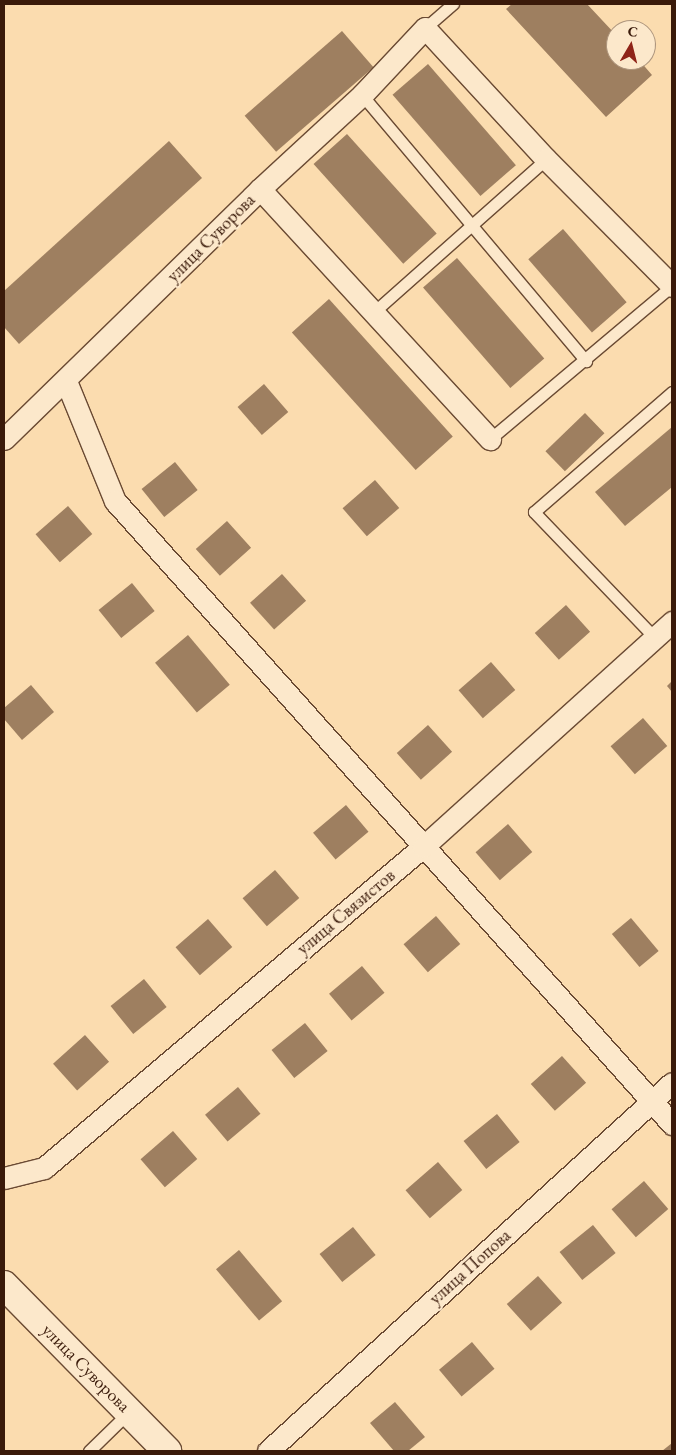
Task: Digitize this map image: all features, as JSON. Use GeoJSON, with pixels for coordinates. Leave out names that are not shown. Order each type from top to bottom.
{"type":"FeatureCollection","features":[{"type":"Feature","properties":{"kind":"street"},"geometry":{"type":"LineString","coordinates":[[260,189],[362,95],[425,28],[546,159],[672,286]]}},
{"type":"Feature","properties":{"kind":"street","name":"улица Суворова"},"geometry":{"type":"LineString","coordinates":[[4,439],[260,189],[375,310],[490,439]]}},
{"type":"Feature","properties":{"kind":"street"},"geometry":{"type":"LineString","coordinates":[[66,380],[115,501],[650,1103],[672,1124]]}},
{"type":"Feature","properties":{"kind":"street","name":"улица Связистов"},"geometry":{"type":"LineString","coordinates":[[4,1178],[44,1168],[423,847],[672,622]]}},
{"type":"Feature","properties":{"kind":"street","name":"улица Попова"},"geometry":{"type":"LineString","coordinates":[[268,1451],[672,1083]]}},
{"type":"Feature","properties":{"kind":"street","name":"улица Суворова"},"geometry":{"type":"LineString","coordinates":[[4,1285],[167,1451]]}},
{"type":"Feature","properties":{"kind":"lane"},"geometry":{"type":"LineString","coordinates":[[425,28],[453,4]]}},
{"type":"Feature","properties":{"kind":"lane"},"geometry":{"type":"LineString","coordinates":[[362,95],[586,361]]}},
{"type":"Feature","properties":{"kind":"lane"},"geometry":{"type":"LineString","coordinates":[[375,310],[546,159]]}},
{"type":"Feature","properties":{"kind":"lane"},"geometry":{"type":"LineString","coordinates":[[490,439],[586,361],[672,286]]}},
{"type":"Feature","properties":{"kind":"lane"},"geometry":{"type":"LineString","coordinates":[[655,638],[534,512],[672,392]]}},
{"type":"Feature","properties":{"kind":"lane"},"geometry":{"type":"LineString","coordinates":[[89,1451],[130,1412]]}},
{"type":"Feature","properties":{"kind":"building"},"geometry":{"type":"Polygon","coordinates":[[[512,4],[587,4],[606,24],[606,70],[648,70],[652,75],[606,117],[506,9],[512,4]]]}},
{"type":"Feature","properties":{"kind":"building"},"geometry":{"type":"Polygon","coordinates":[[[342,31],[373,67],[276,152],[245,116],[342,31]]]}},
{"type":"Feature","properties":{"kind":"building"},"geometry":{"type":"Polygon","coordinates":[[[428,64],[516,165],[480,196],[393,95],[428,64]]]}},
{"type":"Feature","properties":{"kind":"building"},"geometry":{"type":"Polygon","coordinates":[[[347,134],[437,234],[403,264],[314,164],[347,134]]]}},
{"type":"Feature","properties":{"kind":"building"},"geometry":{"type":"Polygon","coordinates":[[[169,141],[202,178],[19,344],[4,327],[4,291],[169,141]]]}},
{"type":"Feature","properties":{"kind":"building"},"geometry":{"type":"Polygon","coordinates":[[[563,229],[627,302],[592,332],[528,259],[563,229]]]}},
{"type":"Feature","properties":{"kind":"building"},"geometry":{"type":"Polygon","coordinates":[[[457,258],[544,358],[510,388],[423,288],[457,258]]]}},
{"type":"Feature","properties":{"kind":"building"},"geometry":{"type":"Polygon","coordinates":[[[329,299],[453,436],[416,470],[292,332],[329,299]]]}},
{"type":"Feature","properties":{"kind":"building"},"geometry":{"type":"Polygon","coordinates":[[[264,384],[288,412],[262,435],[238,407],[264,384]]]}},
{"type":"Feature","properties":{"kind":"building"},"geometry":{"type":"Polygon","coordinates":[[[585,413],[604,433],[565,471],[545,451],[585,413]]]}},
{"type":"Feature","properties":{"kind":"building"},"geometry":{"type":"Polygon","coordinates":[[[672,427],[672,487],[625,526],[595,492],[672,427]]]}},
{"type":"Feature","properties":{"kind":"building"},"geometry":{"type":"Polygon","coordinates":[[[175,462],[198,490],[164,517],[142,489],[175,462]]]}},
{"type":"Feature","properties":{"kind":"building"},"geometry":{"type":"Polygon","coordinates":[[[375,480],[399,508],[367,536],[343,508],[375,480]]]}},
{"type":"Feature","properties":{"kind":"building"},"geometry":{"type":"Polygon","coordinates":[[[68,506],[92,534],[60,562],[36,534],[68,506]]]}},
{"type":"Feature","properties":{"kind":"building"},"geometry":{"type":"Polygon","coordinates":[[[227,521],[251,548],[220,576],[196,549],[227,521]]]}},
{"type":"Feature","properties":{"kind":"building"},"geometry":{"type":"Polygon","coordinates":[[[282,574],[306,601],[274,630],[250,603],[282,574]]]}},
{"type":"Feature","properties":{"kind":"building"},"geometry":{"type":"Polygon","coordinates":[[[132,583],[155,611],[121,638],[99,610],[132,583]]]}},
{"type":"Feature","properties":{"kind":"building"},"geometry":{"type":"Polygon","coordinates":[[[566,605],[590,632],[559,660],[535,633],[566,605]]]}},
{"type":"Feature","properties":{"kind":"building"},"geometry":{"type":"Polygon","coordinates":[[[188,635],[230,685],[197,712],[155,663],[188,635]]]}},
{"type":"Feature","properties":{"kind":"building"},"geometry":{"type":"Polygon","coordinates":[[[491,662],[515,690],[483,718],[459,690],[491,662]]]}},
{"type":"Feature","properties":{"kind":"building"},"geometry":{"type":"Polygon","coordinates":[[[672,681],[672,692],[667,686],[672,681]]]}},
{"type":"Feature","properties":{"kind":"building"},"geometry":{"type":"Polygon","coordinates":[[[31,685],[54,712],[22,740],[4,719],[4,708],[31,685]]]}},
{"type":"Feature","properties":{"kind":"building"},"geometry":{"type":"Polygon","coordinates":[[[643,718],[667,746],[635,774],[611,746],[643,718]]]}},
{"type":"Feature","properties":{"kind":"building"},"geometry":{"type":"Polygon","coordinates":[[[428,725],[452,752],[421,780],[397,753],[428,725]]]}},
{"type":"Feature","properties":{"kind":"building"},"geometry":{"type":"Polygon","coordinates":[[[346,805],[368,832],[336,859],[313,833],[346,805]]]}},
{"type":"Feature","properties":{"kind":"building"},"geometry":{"type":"Polygon","coordinates":[[[508,824],[532,852],[500,880],[476,852],[508,824]]]}},
{"type":"Feature","properties":{"kind":"building"},"geometry":{"type":"Polygon","coordinates":[[[275,870],[299,898],[267,926],[243,898],[275,870]]]}},
{"type":"Feature","properties":{"kind":"building"},"geometry":{"type":"Polygon","coordinates":[[[436,916],[460,944],[428,972],[404,944],[436,916]]]}},
{"type":"Feature","properties":{"kind":"building"},"geometry":{"type":"Polygon","coordinates":[[[631,918],[659,951],[639,967],[612,934],[631,918]]]}},
{"type":"Feature","properties":{"kind":"building"},"geometry":{"type":"Polygon","coordinates":[[[208,919],[232,947],[200,975],[176,947],[208,919]]]}},
{"type":"Feature","properties":{"kind":"building"},"geometry":{"type":"Polygon","coordinates":[[[362,966],[384,993],[352,1020],[329,994],[362,966]]]}},
{"type":"Feature","properties":{"kind":"building"},"geometry":{"type":"Polygon","coordinates":[[[144,979],[167,1007],[133,1034],[111,1006],[144,979]]]}},
{"type":"Feature","properties":{"kind":"building"},"geometry":{"type":"Polygon","coordinates":[[[305,1023],[328,1051],[294,1078],[272,1050],[305,1023]]]}},
{"type":"Feature","properties":{"kind":"building"},"geometry":{"type":"Polygon","coordinates":[[[85,1035],[109,1062],[77,1091],[53,1064],[85,1035]]]}},
{"type":"Feature","properties":{"kind":"building"},"geometry":{"type":"Polygon","coordinates":[[[562,1056],[586,1083],[555,1111],[531,1084],[562,1056]]]}},
{"type":"Feature","properties":{"kind":"building"},"geometry":{"type":"Polygon","coordinates":[[[238,1087],[260,1114],[228,1141],[205,1115],[238,1087]]]}},
{"type":"Feature","properties":{"kind":"building"},"geometry":{"type":"Polygon","coordinates":[[[497,1114],[520,1142],[486,1169],[464,1141],[497,1114]]]}},
{"type":"Feature","properties":{"kind":"building"},"geometry":{"type":"Polygon","coordinates":[[[173,1131],[197,1159],[165,1187],[141,1159],[173,1131]]]}},
{"type":"Feature","properties":{"kind":"building"},"geometry":{"type":"Polygon","coordinates":[[[438,1162],[462,1190],[430,1218],[406,1190],[438,1162]]]}},
{"type":"Feature","properties":{"kind":"building"},"geometry":{"type":"Polygon","coordinates":[[[644,1181],[668,1209],[636,1237],[612,1209],[644,1181]]]}},
{"type":"Feature","properties":{"kind":"building"},"geometry":{"type":"Polygon","coordinates":[[[593,1225],[616,1253],[582,1280],[560,1252],[593,1225]]]}},
{"type":"Feature","properties":{"kind":"building"},"geometry":{"type":"Polygon","coordinates":[[[353,1227],[376,1255],[342,1282],[320,1254],[353,1227]]]}},
{"type":"Feature","properties":{"kind":"building"},"geometry":{"type":"Polygon","coordinates":[[[239,1250],[282,1301],[259,1321],[216,1269],[239,1250]]]}},
{"type":"Feature","properties":{"kind":"building"},"geometry":{"type":"Polygon","coordinates":[[[538,1276],[562,1303],[531,1331],[507,1304],[538,1276]]]}},
{"type":"Feature","properties":{"kind":"building"},"geometry":{"type":"Polygon","coordinates":[[[472,1342],[494,1369],[462,1396],[439,1370],[472,1342]]]}},
{"type":"Feature","properties":{"kind":"building"},"geometry":{"type":"Polygon","coordinates":[[[395,1402],[425,1437],[408,1451],[394,1451],[370,1423],[395,1402]]]}},
{"type":"Feature","properties":{"kind":"building"},"geometry":{"type":"Polygon","coordinates":[[[672,1443],[672,1451],[662,1451],[672,1443]]]}}]}
